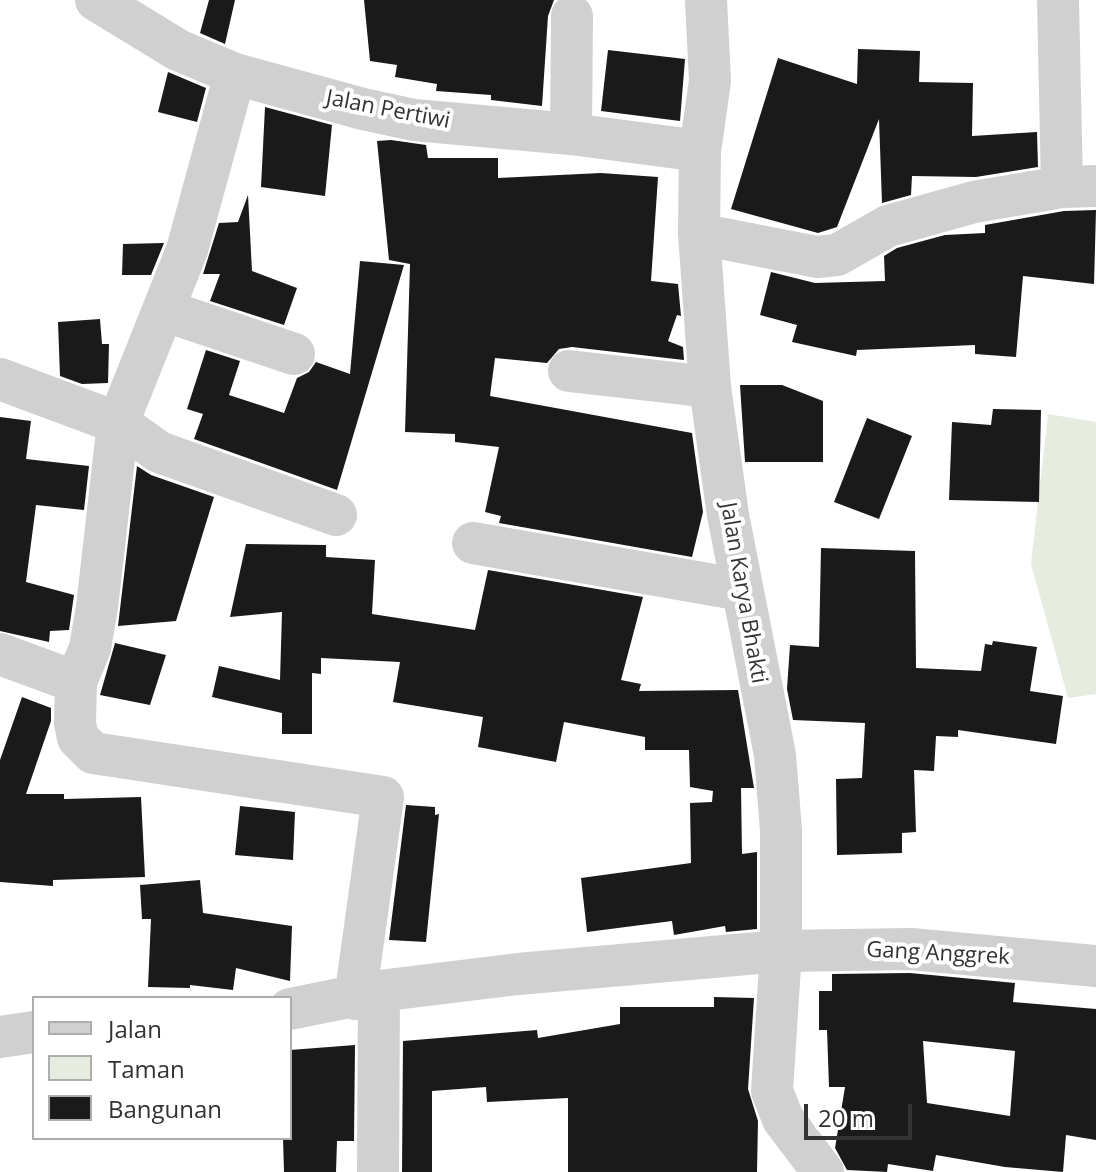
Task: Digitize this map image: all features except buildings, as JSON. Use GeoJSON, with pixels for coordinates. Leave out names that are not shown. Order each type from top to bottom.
{"type":"FeatureCollection","features":[{"type":"Feature","properties":{"kind":"street","name":"Jalan Pertiwi"},"geometry":{"type":"LineString","coordinates":[[96,0],[178,50],[235,74],[414,120],[571,134],[700,151]]}},
{"type":"Feature","properties":{"kind":"street","name":"Jalan Karya Bhakti"},"geometry":{"type":"LineString","coordinates":[[706,0],[710,81],[700,151],[699,234],[710,387],[742,590],[775,755],[781,830],[781,951],[772,1091],[783,1119],[823,1172]]}},
{"type":"Feature","properties":{"kind":"street"},"geometry":{"type":"LineString","coordinates":[[699,234],[817,257],[837,255],[888,226],[1006,194],[1079,186],[1058,0]]}},
{"type":"Feature","properties":{"kind":"street"},"geometry":{"type":"LineString","coordinates":[[571,134],[572,16]]}},
{"type":"Feature","properties":{"kind":"street"},"geometry":{"type":"LineString","coordinates":[[235,74],[187,250],[118,423],[95,621],[90,648],[76,682],[75,723],[78,738],[93,753],[383,797],[367,995],[378,1172]]}},
{"type":"Feature","properties":{"kind":"street"},"geometry":{"type":"LineString","coordinates":[[163,310],[294,354]]}},
{"type":"Feature","properties":{"kind":"street"},"geometry":{"type":"LineString","coordinates":[[569,371],[710,387]]}},
{"type":"Feature","properties":{"kind":"street"},"geometry":{"type":"LineString","coordinates":[[0,379],[118,423],[159,452],[336,515]]}},
{"type":"Feature","properties":{"kind":"street"},"geometry":{"type":"LineString","coordinates":[[473,543],[742,590]]}},
{"type":"Feature","properties":{"kind":"street"},"geometry":{"type":"LineString","coordinates":[[0,654],[76,682]]}},
{"type":"Feature","properties":{"kind":"street","name":"Gang Anggrek"},"geometry":{"type":"LineString","coordinates":[[292,1009],[518,974],[781,951],[911,949],[1096,966]]}},
{"type":"Feature","properties":{"kind":"street"},"geometry":{"type":"LineString","coordinates":[[0,1037],[32,1032]]}},
{"type":"Feature","properties":{"kind":"green space"},"geometry":{"type":"Polygon","coordinates":[[[1048,414],[1096,422],[1096,694],[1068,698],[1031,564],[1048,414]]]}}]}
